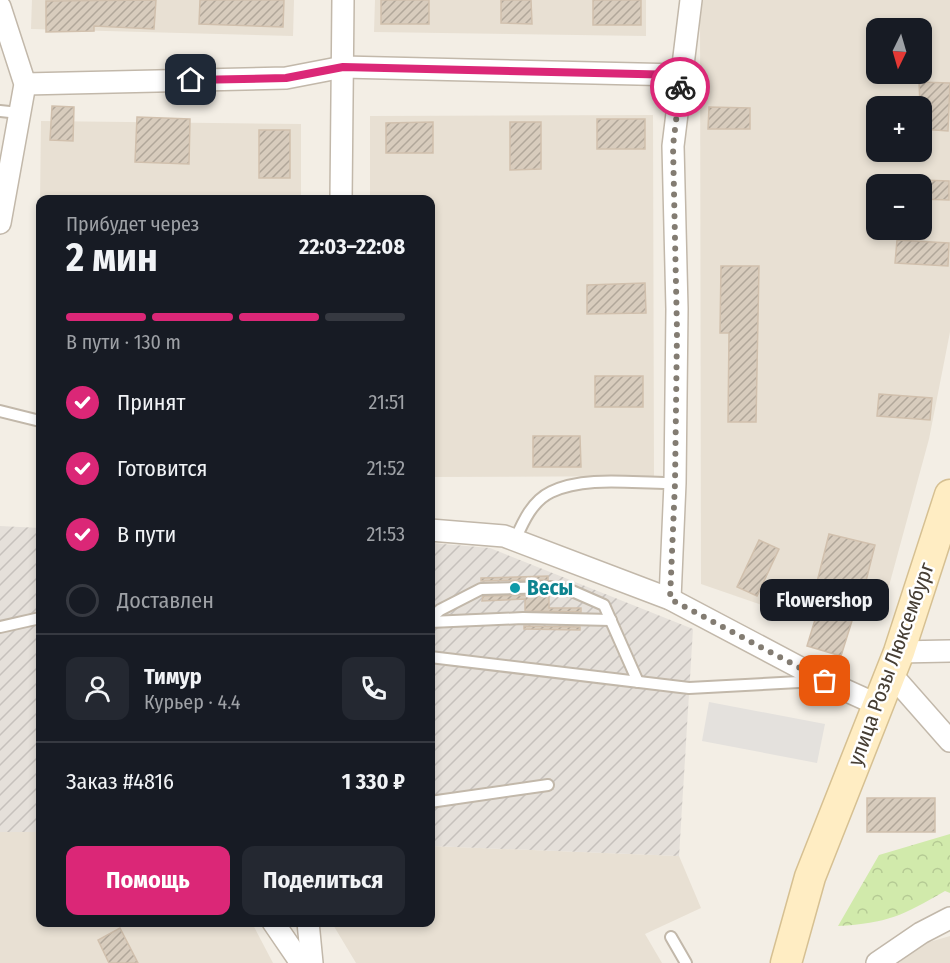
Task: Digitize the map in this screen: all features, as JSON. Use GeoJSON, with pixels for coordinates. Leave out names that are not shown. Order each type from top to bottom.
{"type":"FeatureCollection","features":[{"type":"Feature","properties":{"kind":"street"},"geometry":{"type":"LineString","coordinates":[[341,195],[343,0]]}},
{"type":"Feature","properties":{"kind":"street"},"geometry":{"type":"LineString","coordinates":[[670,599],[675,483],[677,309],[673,146],[691,0]]}},
{"type":"Feature","properties":{"kind":"street"},"geometry":{"type":"LineString","coordinates":[[0,7],[25,84],[9,112],[0,223]]}},
{"type":"Feature","properties":{"kind":"street"},"geometry":{"type":"LineString","coordinates":[[25,84],[286,78],[343,67],[681,75]]}},
{"type":"Feature","properties":{"kind":"street","name":"улица Розы Люксембург"},"geometry":{"type":"LineString","coordinates":[[786,963],[810,877],[895,663],[950,495]]}},
{"type":"Feature","properties":{"kind":"street"},"geometry":{"type":"LineString","coordinates":[[435,530],[504,536],[670,599],[825,681],[878,705]]}},
{"type":"Feature","properties":{"kind":"street"},"geometry":{"type":"LineString","coordinates":[[950,651],[895,663],[950,741]]}},
{"type":"Feature","properties":{"kind":"street"},"geometry":{"type":"LineString","coordinates":[[877,963],[921,933],[950,918]]}},
{"type":"Feature","properties":{"kind":"street"},"geometry":{"type":"LineString","coordinates":[[276,927],[301,963]]}},
{"type":"Feature","properties":{"kind":"street"},"geometry":{"type":"LineString","coordinates":[[308,927],[312,963]]}},
{"type":"Feature","properties":{"kind":"lane"},"geometry":{"type":"LineString","coordinates":[[0,411],[36,420]]}},
{"type":"Feature","properties":{"kind":"lane"},"geometry":{"type":"LineString","coordinates":[[515,540],[528,513],[549,493],[580,484],[675,483]]}},
{"type":"Feature","properties":{"kind":"lane"},"geometry":{"type":"LineString","coordinates":[[435,615],[440,610],[481,589],[550,587],[572,591],[604,605],[638,682]]}},
{"type":"Feature","properties":{"kind":"lane"},"geometry":{"type":"LineString","coordinates":[[435,620],[522,618],[610,620]]}},
{"type":"Feature","properties":{"kind":"lane"},"geometry":{"type":"LineString","coordinates":[[0,627],[36,619]]}},
{"type":"Feature","properties":{"kind":"lane"},"geometry":{"type":"LineString","coordinates":[[435,658],[689,688],[825,681]]}},
{"type":"Feature","properties":{"kind":"lane"},"geometry":{"type":"LineString","coordinates":[[435,801],[548,785]]}},
{"type":"Feature","properties":{"kind":"lane"},"geometry":{"type":"LineString","coordinates":[[671,937],[686,963]]}},
{"type":"Feature","properties":{"kind":"shaded area"},"geometry":{"type":"Polygon","coordinates":[[[32,0],[294,0],[293,36],[31,29],[32,0]]]}},
{"type":"Feature","properties":{"kind":"shaded area"},"geometry":{"type":"Polygon","coordinates":[[[375,0],[646,0],[646,36],[374,32],[375,0]]]}},
{"type":"Feature","properties":{"kind":"shaded area"},"geometry":{"type":"Polygon","coordinates":[[[700,0],[950,0],[950,332],[929,439],[880,619],[800,618],[701,584],[700,0]]]}},
{"type":"Feature","properties":{"kind":"shaded area"},"geometry":{"type":"Polygon","coordinates":[[[653,115],[654,476],[435,477],[435,195],[370,195],[370,116],[653,115]]]}},
{"type":"Feature","properties":{"kind":"shaded area"},"geometry":{"type":"Polygon","coordinates":[[[41,121],[301,124],[301,195],[40,195],[41,121]]]}},
{"type":"Feature","properties":{"kind":"shaded area"},"geometry":{"type":"Polygon","coordinates":[[[0,526],[36,528],[36,832],[0,832],[0,526]]]}},
{"type":"Feature","properties":{"kind":"shaded area"},"geometry":{"type":"Polygon","coordinates":[[[435,543],[490,548],[693,629],[679,856],[435,846],[435,543]]]}},
{"type":"Feature","properties":{"kind":"shaded area"},"geometry":{"type":"Polygon","coordinates":[[[709,702],[825,724],[817,763],[702,741],[709,702]]]}},
{"type":"Feature","properties":{"kind":"shaded area"},"geometry":{"type":"Polygon","coordinates":[[[0,832],[36,832],[36,927],[254,927],[273,963],[0,963],[0,832]]]}},
{"type":"Feature","properties":{"kind":"shaded area"},"geometry":{"type":"Polygon","coordinates":[[[435,846],[679,856],[701,908],[645,934],[662,963],[356,963],[334,927],[435,927],[435,846]]]}},
{"type":"Feature","properties":{"kind":"shaded area"},"geometry":{"type":"Polygon","coordinates":[[[950,936],[950,963],[899,963],[919,945],[950,936]]]}},
{"type":"Feature","properties":{"kind":"green space"},"geometry":{"type":"Polygon","coordinates":[[[950,834],[950,893],[945,891],[894,917],[870,923],[838,926],[879,855],[950,834]]]}},
{"type":"Feature","properties":{"kind":"building"},"geometry":{"type":"Polygon","coordinates":[[[156,0],[154,29],[94,26],[94,31],[46,32],[46,1],[156,0]]]}},
{"type":"Feature","properties":{"kind":"building"},"geometry":{"type":"Polygon","coordinates":[[[200,0],[284,0],[283,27],[199,24],[200,0]]]}},
{"type":"Feature","properties":{"kind":"building"},"geometry":{"type":"Polygon","coordinates":[[[381,0],[429,0],[429,24],[381,24],[381,0]]]}},
{"type":"Feature","properties":{"kind":"building"},"geometry":{"type":"Polygon","coordinates":[[[501,0],[531,0],[532,24],[501,23],[501,0]]]}},
{"type":"Feature","properties":{"kind":"building"},"geometry":{"type":"Polygon","coordinates":[[[593,0],[641,0],[641,25],[593,25],[593,0]]]}},
{"type":"Feature","properties":{"kind":"building"},"geometry":{"type":"Polygon","coordinates":[[[950,83],[948,131],[932,130],[932,96],[920,96],[919,84],[950,83]]]}},
{"type":"Feature","properties":{"kind":"building"},"geometry":{"type":"Polygon","coordinates":[[[52,106],[74,107],[73,141],[50,140],[52,106]]]}},
{"type":"Feature","properties":{"kind":"building"},"geometry":{"type":"Polygon","coordinates":[[[709,107],[750,108],[750,129],[708,129],[709,107]]]}},
{"type":"Feature","properties":{"kind":"building"},"geometry":{"type":"Polygon","coordinates":[[[137,117],[190,119],[189,164],[135,162],[137,117]]]}},
{"type":"Feature","properties":{"kind":"building"},"geometry":{"type":"Polygon","coordinates":[[[597,119],[645,119],[645,149],[597,149],[597,119]]]}},
{"type":"Feature","properties":{"kind":"building"},"geometry":{"type":"Polygon","coordinates":[[[433,122],[433,153],[386,153],[386,123],[433,122]]]}},
{"type":"Feature","properties":{"kind":"building"},"geometry":{"type":"Polygon","coordinates":[[[510,122],[541,122],[541,169],[510,170],[510,122]]]}},
{"type":"Feature","properties":{"kind":"building"},"geometry":{"type":"Polygon","coordinates":[[[259,130],[290,130],[290,178],[259,178],[259,130]]]}},
{"type":"Feature","properties":{"kind":"building"},"geometry":{"type":"Polygon","coordinates":[[[932,180],[949,181],[949,200],[932,199],[932,180]]]}},
{"type":"Feature","properties":{"kind":"building"},"geometry":{"type":"Polygon","coordinates":[[[897,240],[949,243],[948,266],[895,263],[897,240]]]}},
{"type":"Feature","properties":{"kind":"building"},"geometry":{"type":"Polygon","coordinates":[[[721,266],[759,266],[756,422],[728,422],[729,333],[720,333],[721,266]]]}},
{"type":"Feature","properties":{"kind":"building"},"geometry":{"type":"Polygon","coordinates":[[[645,283],[646,313],[587,314],[587,285],[645,283]]]}},
{"type":"Feature","properties":{"kind":"building"},"geometry":{"type":"Polygon","coordinates":[[[595,376],[643,376],[643,407],[595,407],[595,376]]]}},
{"type":"Feature","properties":{"kind":"building"},"geometry":{"type":"Polygon","coordinates":[[[879,394],[932,398],[930,420],[877,416],[879,394]]]}},
{"type":"Feature","properties":{"kind":"building"},"geometry":{"type":"Polygon","coordinates":[[[533,436],[580,436],[581,467],[533,467],[533,436]]]}},
{"type":"Feature","properties":{"kind":"building"},"geometry":{"type":"Polygon","coordinates":[[[829,534],[875,545],[859,609],[856,608],[841,656],[807,646],[821,600],[813,598],[829,534]]]}},
{"type":"Feature","properties":{"kind":"building"},"geometry":{"type":"Polygon","coordinates":[[[759,540],[779,549],[757,596],[737,587],[759,540]]]}},
{"type":"Feature","properties":{"kind":"building"},"geometry":{"type":"Polygon","coordinates":[[[548,576],[548,580],[481,581],[481,578],[548,576]]]}},
{"type":"Feature","properties":{"kind":"building"},"geometry":{"type":"Polygon","coordinates":[[[549,595],[549,608],[581,608],[581,612],[525,611],[525,599],[482,601],[483,596],[549,595]]]}},
{"type":"Feature","properties":{"kind":"building"},"geometry":{"type":"Polygon","coordinates":[[[524,626],[580,627],[580,630],[524,629],[524,626]]]}},
{"type":"Feature","properties":{"kind":"building"},"geometry":{"type":"Polygon","coordinates":[[[867,798],[935,798],[935,832],[867,832],[867,798]]]}},
{"type":"Feature","properties":{"kind":"building"},"geometry":{"type":"Polygon","coordinates":[[[120,928],[138,963],[109,963],[98,940],[120,928]]]}},
{"type":"Feature","properties":{"kind":"way so far"},"geometry":{"type":"LineString","coordinates":[[680,87],[673,146],[677,331],[675,483],[670,599],[825,681]]}},
{"type":"Feature","properties":{"kind":"place","name":"Весы"},"geometry":{"type":"Point","coordinates":[515,588]}},
{"type":"Feature","properties":{"kind":"place","name":"Flowershop"},"geometry":{"type":"Point","coordinates":[825,681]}},
{"type":"Feature","properties":{"kind":"route"},"geometry":{"type":"LineString","coordinates":[[191,80],[286,78],[343,67],[681,75],[680,87]]}}]}
